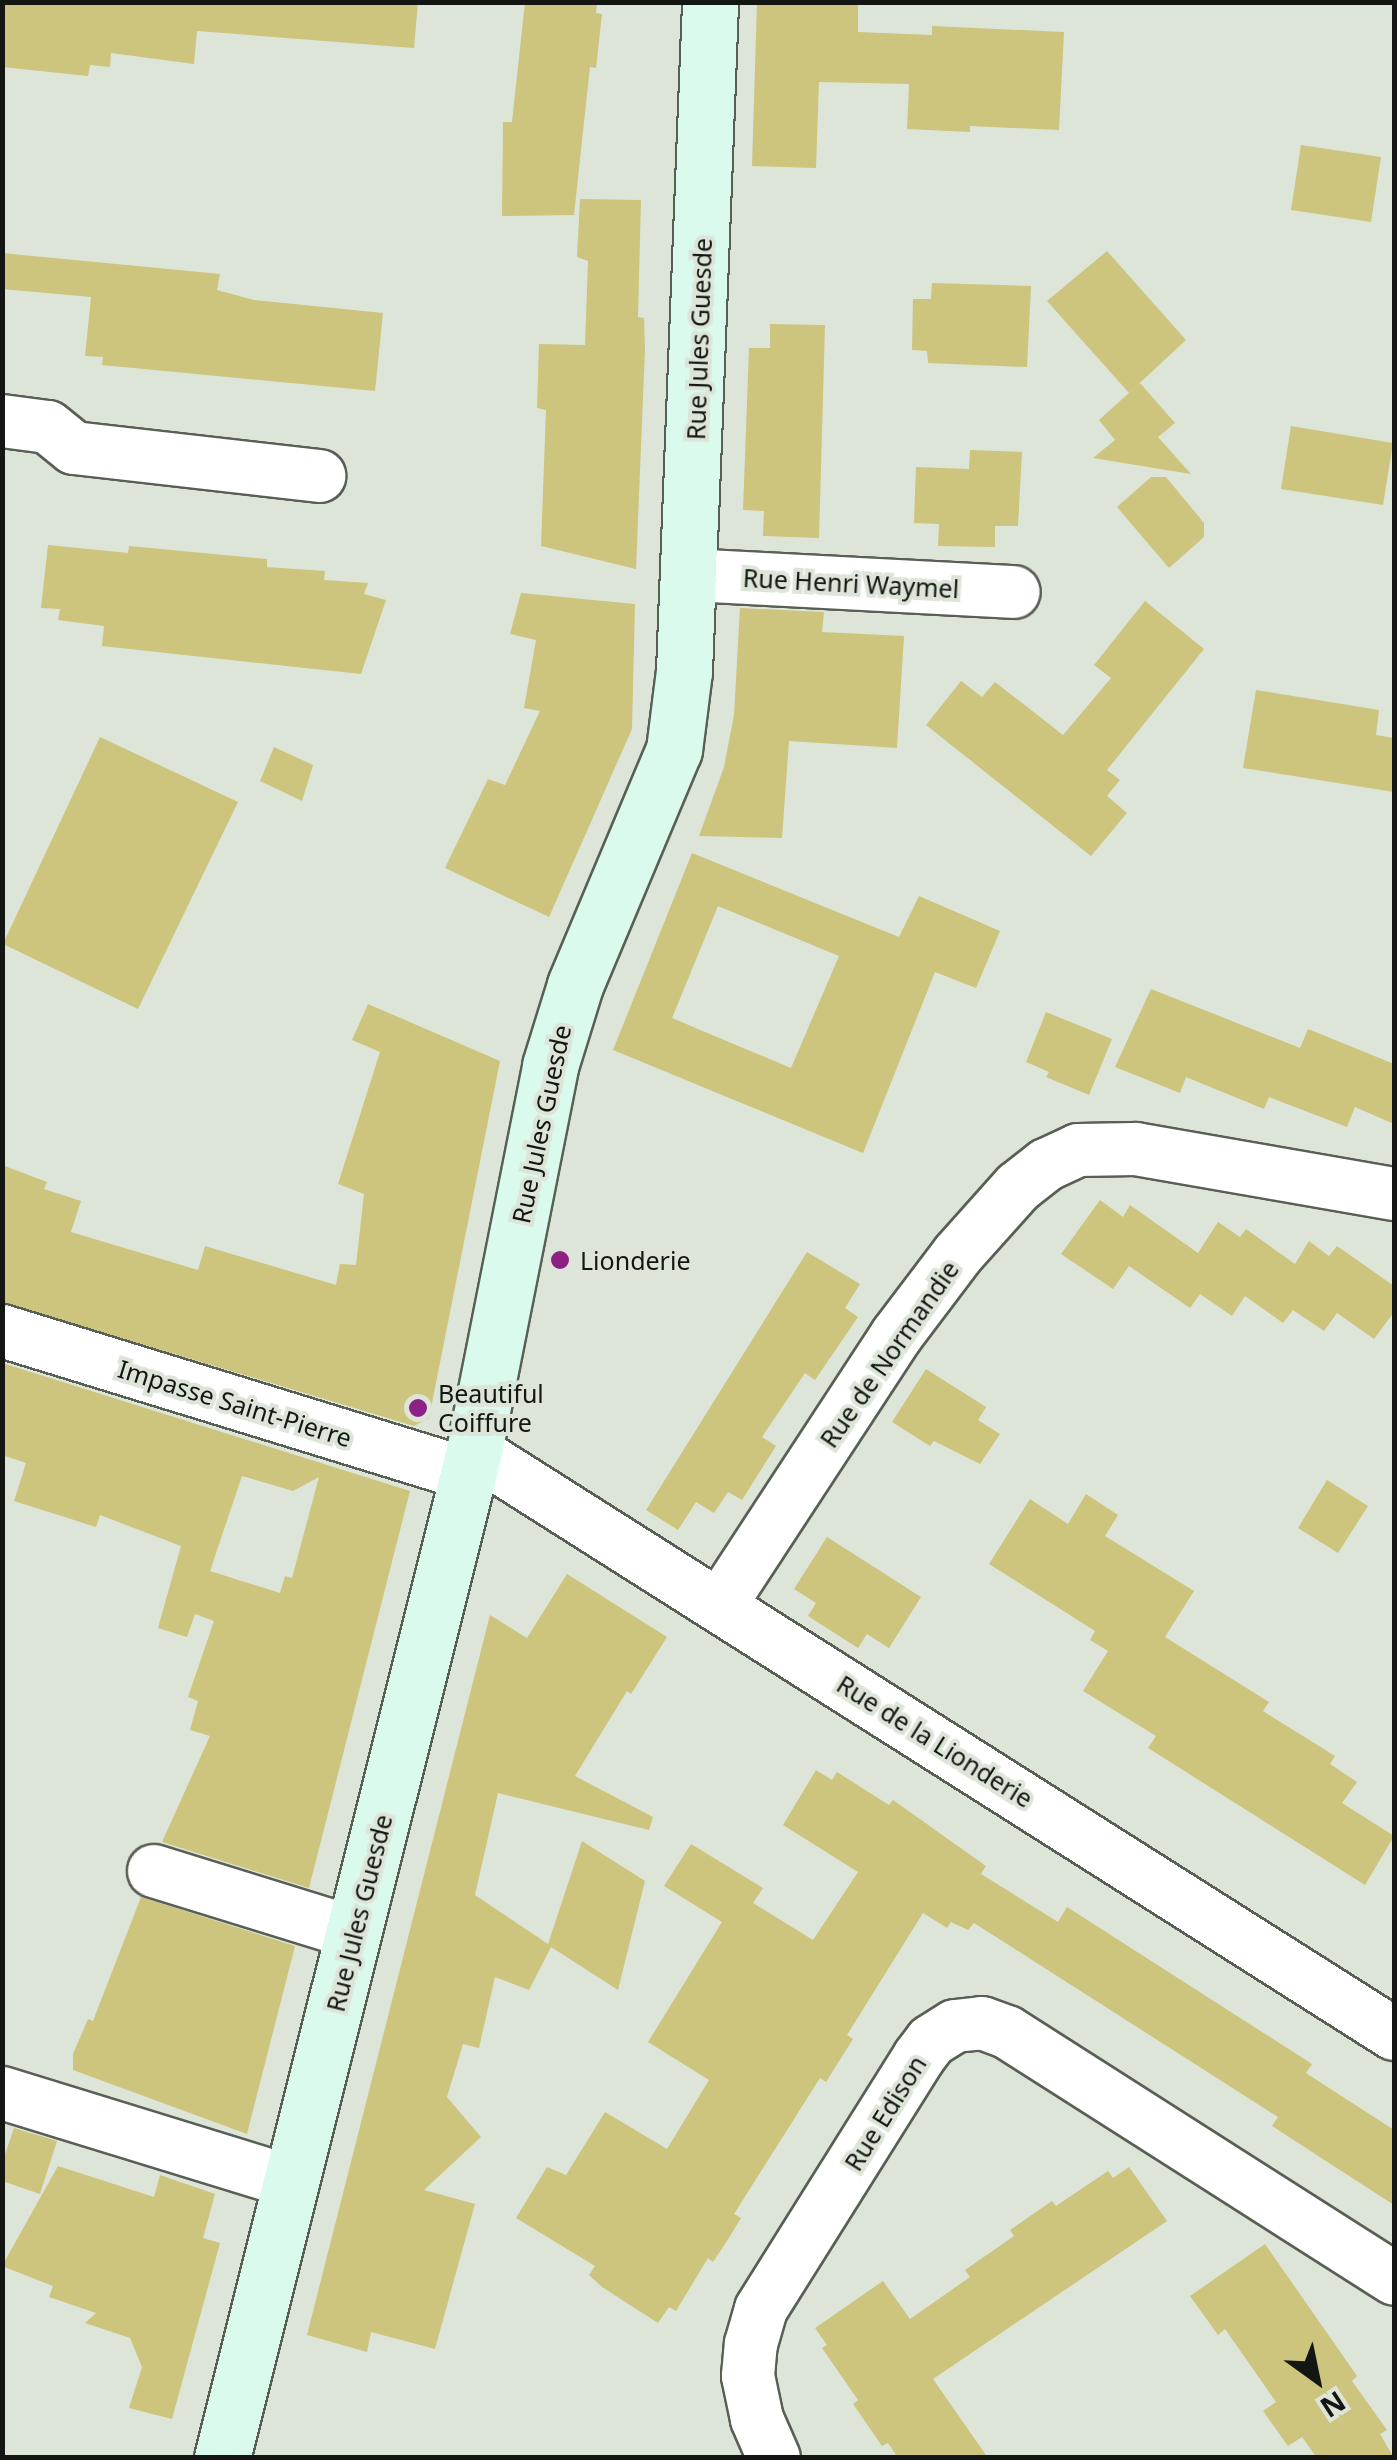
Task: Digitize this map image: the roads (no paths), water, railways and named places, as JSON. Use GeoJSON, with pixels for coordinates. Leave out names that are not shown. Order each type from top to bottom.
{"type":"FeatureCollection","features":[{"type":"Feature","properties":{"kind":"main road","name":"Rue Jules Guesde"},"geometry":{"type":"LineString","coordinates":[[222,2458],[471,1463],[561,1024],[674,750],[681,712],[688,575],[710,2]]}},
{"type":"Feature","properties":{"kind":"street"},"geometry":{"type":"LineString","coordinates":[[2,422],[48,427],[74,448],[319,476]]}},
{"type":"Feature","properties":{"kind":"street","name":"Rue Henri Waymel"},"geometry":{"type":"LineString","coordinates":[[688,575],[1014,592]]}},
{"type":"Feature","properties":{"kind":"street","name":"Rue de Normandie"},"geometry":{"type":"LineString","coordinates":[[720,1605],[896,1336],[970,1240],[1018,1187],[1046,1166],[1078,1150],[1136,1149],[1394,1194]]}},
{"type":"Feature","properties":{"kind":"street","name":"Impasse Saint-Pierre"},"geometry":{"type":"LineString","coordinates":[[2,1331],[471,1463]]}},
{"type":"Feature","properties":{"kind":"street","name":"Rue de la Lionderie"},"geometry":{"type":"LineString","coordinates":[[471,1463],[720,1605],[1394,2034]]}},
{"type":"Feature","properties":{"kind":"street"},"geometry":{"type":"LineString","coordinates":[[154,1871],[354,1932]]}},
{"type":"Feature","properties":{"kind":"street","name":"Rue Edison"},"geometry":{"type":"LineString","coordinates":[[774,2458],[756,2419],[748,2376],[760,2309],[919,2058],[931,2042],[955,2026],[982,2024],[1007,2032],[1394,2279]]}},
{"type":"Feature","properties":{"kind":"street"},"geometry":{"type":"LineString","coordinates":[[2,2093],[292,2182]]}},
{"type":"Feature","properties":{"kind":"place","name":"Lionderie"},"geometry":{"type":"Point","coordinates":[560,1260]}},
{"type":"Feature","properties":{"kind":"place","name":"Beautiful Coiffure"},"geometry":{"type":"Point","coordinates":[418,1408]}}]}
